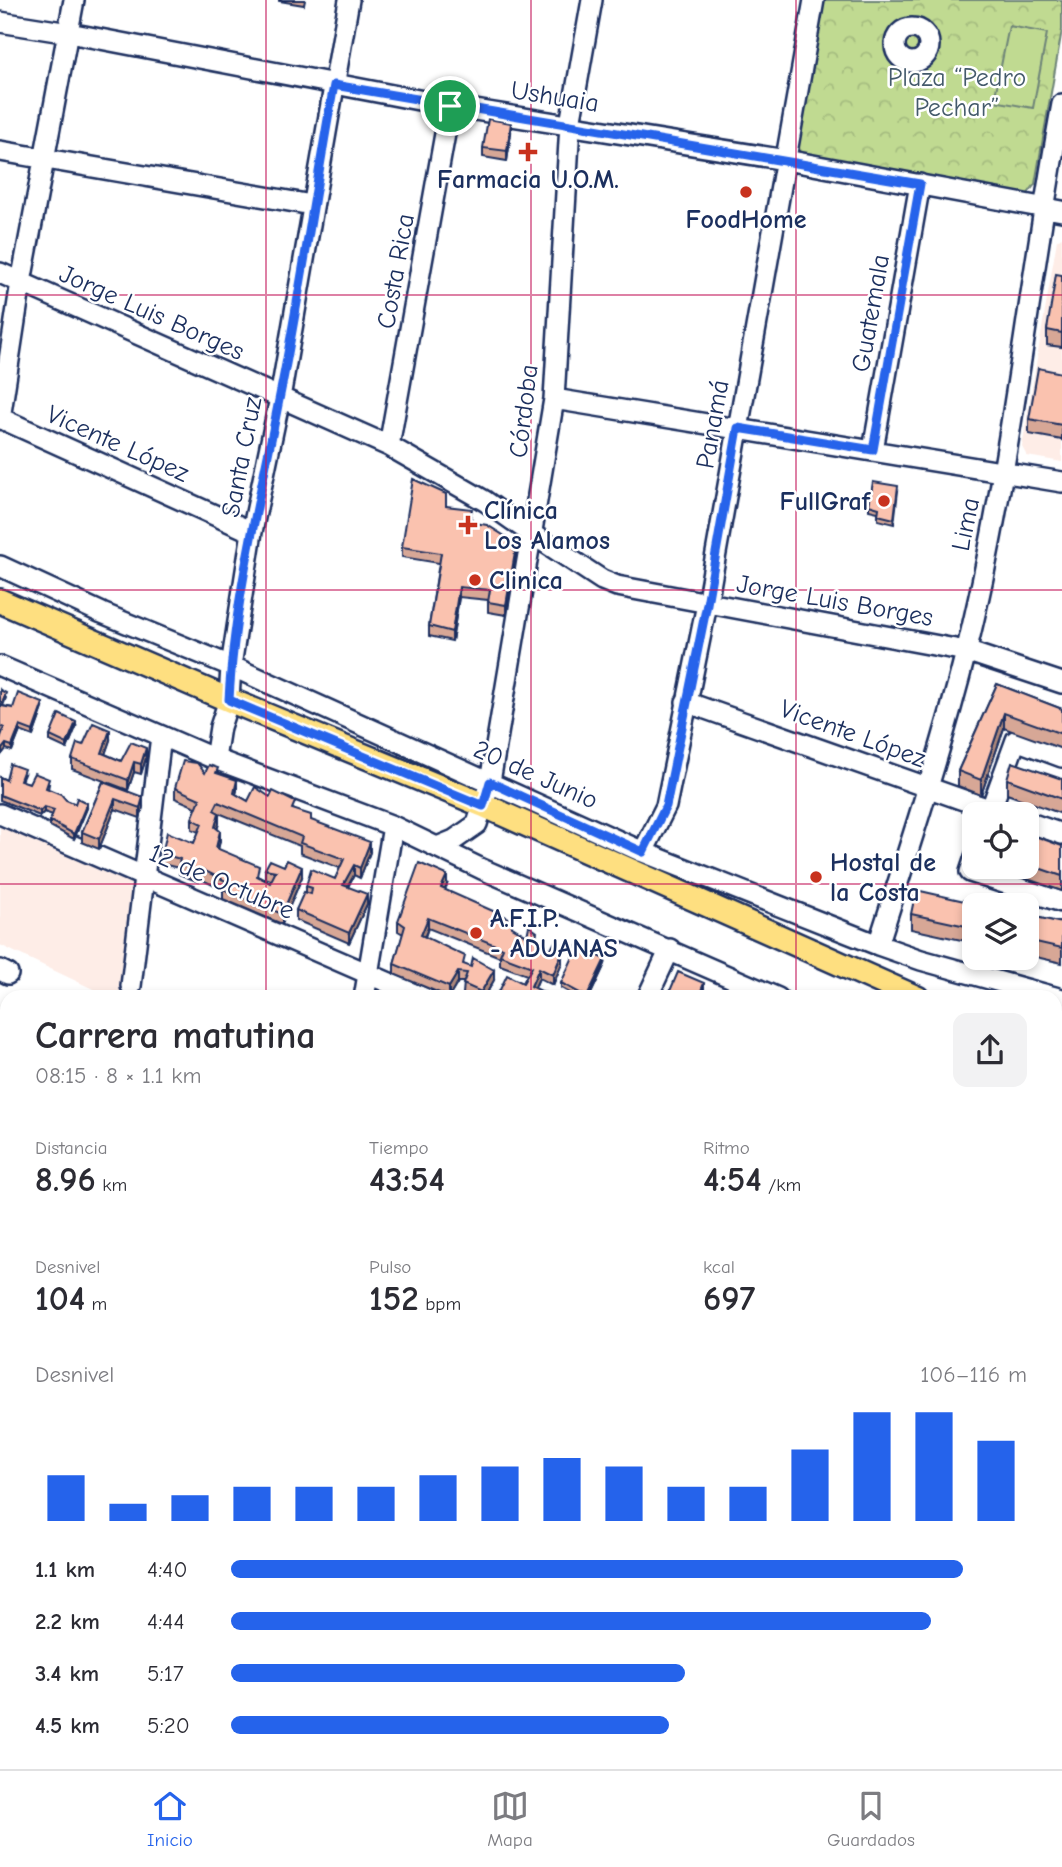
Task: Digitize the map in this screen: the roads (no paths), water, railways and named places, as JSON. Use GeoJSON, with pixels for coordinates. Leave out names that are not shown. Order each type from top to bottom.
{"type":"FeatureCollection","features":[{"type":"Feature","properties":{"kind":"main road"},"geometry":{"type":"LineString","coordinates":[[0,600],[229,700],[480,815],[898,990]]}},
{"type":"Feature","properties":{"kind":"street"},"geometry":{"type":"LineString","coordinates":[[0,419],[22,282],[74,0]]}},
{"type":"Feature","properties":{"kind":"street","name":"Santa Cruz"},"geometry":{"type":"LineString","coordinates":[[215,759],[220,727],[229,700],[231,666],[252,532],[280,398],[349,0]]}},
{"type":"Feature","properties":{"kind":"street","name":"Córdoba"},"geometry":{"type":"LineString","coordinates":[[482,869],[476,850],[480,815],[490,782],[554,399],[570,124],[592,0]]}},
{"type":"Feature","properties":{"kind":"street","name":"Panamá"},"geometry":{"type":"LineString","coordinates":[[643,852],[666,806],[707,604],[814,0]]}},
{"type":"Feature","properties":{"kind":"street","name":"Ushuaia"},"geometry":{"type":"LineString","coordinates":[[0,22],[450,106],[786,160],[1052,209]]}},
{"type":"Feature","properties":{"kind":"street","name":"Lima"},"geometry":{"type":"LineString","coordinates":[[878,945],[928,788],[966,650],[1052,209],[1062,104]]}},
{"type":"Feature","properties":{"kind":"street","name":"Costa Rica"},"geometry":{"type":"LineString","coordinates":[[389,446],[450,106]]}},
{"type":"Feature","properties":{"kind":"street"},"geometry":{"type":"LineString","coordinates":[[0,151],[312,205]]}},
{"type":"Feature","properties":{"kind":"street","name":"Guatemala"},"geometry":{"type":"LineString","coordinates":[[873,450],[920,184]]}},
{"type":"Feature","properties":{"kind":"street","name":"Jorge Luis Borges"},"geometry":{"type":"LineString","coordinates":[[0,273],[389,446],[485,500],[602,580],[617,586],[966,650],[1062,683]]}},
{"type":"Feature","properties":{"kind":"street"},"geometry":{"type":"LineString","coordinates":[[554,399],[1062,482]]}},
{"type":"Feature","properties":{"kind":"street","name":"Vicente López"},"geometry":{"type":"LineString","coordinates":[[0,419],[252,532]]}},
{"type":"Feature","properties":{"kind":"street","name":"20 de Junio"},"geometry":{"type":"LineString","coordinates":[[0,566],[102,613],[231,666],[643,852],[878,945],[921,960],[1029,990]]}},
{"type":"Feature","properties":{"kind":"street"},"geometry":{"type":"LineString","coordinates":[[0,666],[215,759],[393,826],[482,869],[760,990]]}},
{"type":"Feature","properties":{"kind":"street","name":"Vicente López"},"geometry":{"type":"LineString","coordinates":[[686,702],[966,802]]}},
{"type":"Feature","properties":{"kind":"street"},"geometry":{"type":"LineString","coordinates":[[131,986],[161,736]]}},
{"type":"Feature","properties":{"kind":"street"},"geometry":{"type":"LineString","coordinates":[[997,802],[1016,740],[1062,757]]}},
{"type":"Feature","properties":{"kind":"street","name":"12 de Octubre"},"geometry":{"type":"LineString","coordinates":[[0,814],[407,990]]}},
{"type":"Feature","properties":{"kind":"street"},"geometry":{"type":"LineString","coordinates":[[437,848],[454,840],[480,815]]}},
{"type":"Feature","properties":{"kind":"street"},"geometry":{"type":"LineString","coordinates":[[365,990],[393,826]]}},
{"type":"Feature","properties":{"kind":"street"},"geometry":{"type":"LineString","coordinates":[[1039,826],[1062,835]]}},
{"type":"Feature","properties":{"kind":"street"},"geometry":{"type":"LineString","coordinates":[[991,879],[1062,902]]}},
{"type":"Feature","properties":{"kind":"street"},"geometry":{"type":"LineString","coordinates":[[651,990],[670,949]]}},
{"type":"Feature","properties":{"kind":"place","name":"Farmacia U.O.M."},"geometry":{"type":"Point","coordinates":[528,152]}},
{"type":"Feature","properties":{"kind":"place","name":"FoodHome"},"geometry":{"type":"Point","coordinates":[746,192]}},
{"type":"Feature","properties":{"kind":"place","name":"FullGraf"},"geometry":{"type":"Point","coordinates":[884,501]}},
{"type":"Feature","properties":{"kind":"place","name":"Clínica Los Alamos"},"geometry":{"type":"Point","coordinates":[468,525]}},
{"type":"Feature","properties":{"kind":"place","name":"Clinica"},"geometry":{"type":"Point","coordinates":[475,580]}},
{"type":"Feature","properties":{"kind":"place","name":"Hostal de la Costa"},"geometry":{"type":"Point","coordinates":[816,877]}},
{"type":"Feature","properties":{"kind":"place","name":"A.F.I.P. - ADUANAS"},"geometry":{"type":"Point","coordinates":[476,933]}},
{"type":"Feature","properties":{"kind":"park label","name":"Plaza “Pedro Pechar”"},"geometry":{"type":"Point","coordinates":[957,92]}}]}
